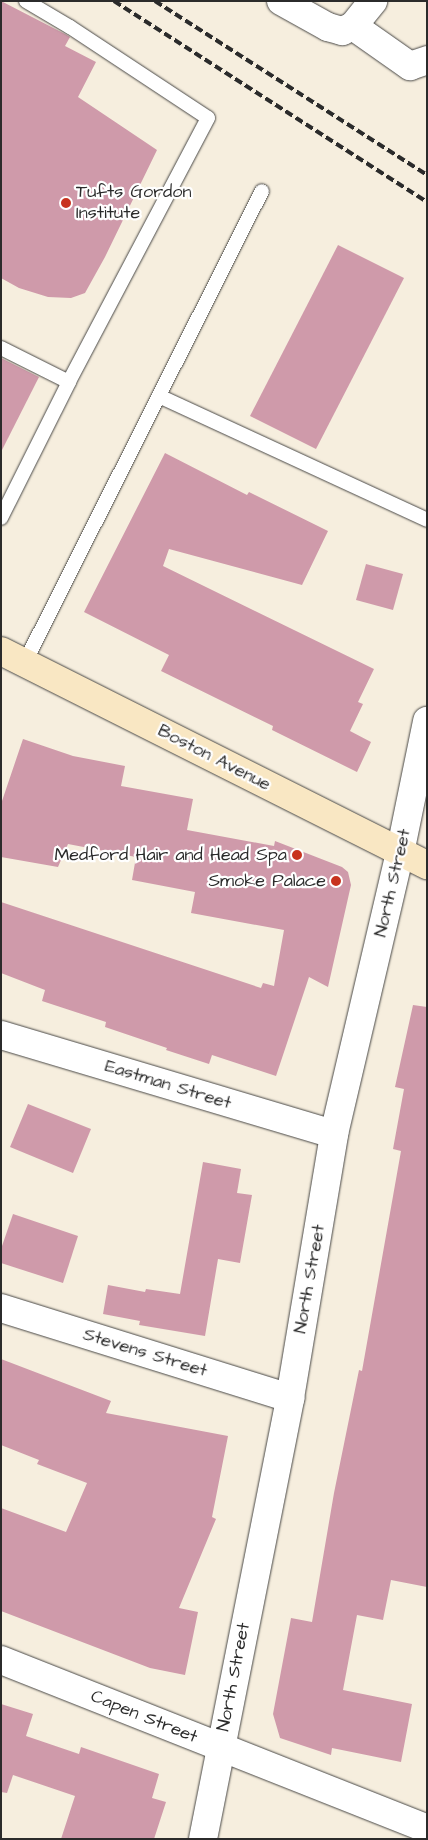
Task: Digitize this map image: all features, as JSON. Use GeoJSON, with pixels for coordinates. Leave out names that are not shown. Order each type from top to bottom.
{"type":"FeatureCollection","features":[{"type":"Feature","properties":{"kind":"main road","name":"Boston Avenue"},"geometry":{"type":"LineString","coordinates":[[8,656],[427,865]]}},
{"type":"Feature","properties":{"kind":"street"},"geometry":{"type":"LineString","coordinates":[[281,1],[328,27],[342,30],[353,26],[372,1]]}},
{"type":"Feature","properties":{"kind":"street"},"geometry":{"type":"LineString","coordinates":[[353,26],[410,66],[427,60]]}},
{"type":"Feature","properties":{"kind":"street","name":"North Street"},"geometry":{"type":"LineString","coordinates":[[203,1839],[290,1398],[334,1134],[400,853],[427,721]]}},
{"type":"Feature","properties":{"kind":"street","name":"Eastman Street"},"geometry":{"type":"LineString","coordinates":[[1,1035],[334,1134]]}},
{"type":"Feature","properties":{"kind":"street","name":"Stevens Street"},"geometry":{"type":"LineString","coordinates":[[1,1308],[290,1398]]}},
{"type":"Feature","properties":{"kind":"street","name":"Capen Street"},"geometry":{"type":"LineString","coordinates":[[1,1660],[427,1829]]}},
{"type":"Feature","properties":{"kind":"lane"},"geometry":{"type":"LineString","coordinates":[[1,518],[69,382],[208,118],[70,27],[26,1]]}},
{"type":"Feature","properties":{"kind":"lane"},"geometry":{"type":"LineString","coordinates":[[8,656],[159,396],[262,191]]}},
{"type":"Feature","properties":{"kind":"lane"},"geometry":{"type":"LineString","coordinates":[[1,348],[69,382]]}},
{"type":"Feature","properties":{"kind":"lane"},"geometry":{"type":"LineString","coordinates":[[159,396],[427,520]]}},
{"type":"Feature","properties":{"kind":"building","name":"Tufts Gordon Institute"},"geometry":{"type":"Polygon","coordinates":[[[1,1],[70,37],[65,46],[96,62],[78,97],[157,150],[105,257],[85,293],[71,298],[48,297],[19,288],[1,278],[1,1]]]}},
{"type":"Feature","properties":{"kind":"building"},"geometry":{"type":"Polygon","coordinates":[[[338,245],[404,278],[316,449],[250,416],[338,245]]]}},
{"type":"Feature","properties":{"kind":"building"},"geometry":{"type":"Polygon","coordinates":[[[1,358],[39,377],[1,452],[1,358]]]}},
{"type":"Feature","properties":{"kind":"building"},"geometry":{"type":"Polygon","coordinates":[[[165,453],[247,495],[249,492],[328,531],[302,585],[169,549],[163,566],[374,669],[358,702],[363,704],[350,731],[371,742],[357,772],[272,730],[273,726],[161,671],[169,655],[84,612],[165,453]]]}},
{"type":"Feature","properties":{"kind":"building"},"geometry":{"type":"Polygon","coordinates":[[[366,564],[403,574],[393,610],[356,600],[366,564]]]}},
{"type":"Feature","properties":{"kind":"building"},"geometry":{"type":"Polygon","coordinates":[[[23,739],[73,756],[125,766],[121,786],[193,799],[187,830],[274,846],[275,841],[342,867],[348,872],[351,885],[328,987],[309,977],[276,1076],[212,1055],[209,1064],[166,1050],[167,1048],[105,1027],[106,1022],[42,1001],[45,990],[1,973],[1,902],[261,988],[263,983],[274,986],[284,930],[191,913],[195,892],[132,880],[136,857],[68,844],[58,867],[1,857],[1,804],[23,739]]]}},
{"type":"Feature","properties":{"kind":"building"},"geometry":{"type":"Polygon","coordinates":[[[413,1005],[427,1007],[427,1587],[391,1580],[383,1620],[357,1615],[343,1690],[412,1704],[401,1762],[332,1748],[331,1755],[280,1738],[273,1714],[291,1618],[312,1622],[334,1493],[359,1370],[362,1371],[401,1151],[393,1149],[404,1089],[395,1087],[413,1005]]]}},
{"type":"Feature","properties":{"kind":"building"},"geometry":{"type":"Polygon","coordinates":[[[28,1104],[91,1129],[73,1173],[10,1147],[28,1104]]]}},
{"type":"Feature","properties":{"kind":"building"},"geometry":{"type":"Polygon","coordinates":[[[203,1162],[241,1169],[237,1193],[252,1195],[240,1263],[218,1259],[205,1336],[139,1325],[140,1321],[103,1314],[108,1285],[145,1292],[146,1289],[180,1294],[203,1162]]]}},
{"type":"Feature","properties":{"kind":"building"},"geometry":{"type":"Polygon","coordinates":[[[13,1214],[78,1236],[63,1283],[1,1263],[1,1249],[13,1214]]]}},
{"type":"Feature","properties":{"kind":"building"},"geometry":{"type":"Polygon","coordinates":[[[1,1359],[111,1401],[106,1413],[228,1436],[212,1517],[216,1519],[179,1608],[198,1612],[185,1675],[150,1668],[1,1611],[1,1508],[66,1532],[87,1483],[37,1464],[39,1460],[1,1445],[1,1359]]]}},
{"type":"Feature","properties":{"kind":"building"},"geometry":{"type":"Polygon","coordinates":[[[1,1704],[33,1714],[26,1736],[79,1754],[81,1747],[159,1774],[152,1798],[166,1802],[154,1839],[61,1839],[75,1796],[13,1775],[7,1793],[1,1792],[1,1704]]]}},
{"type":"Feature","properties":{"kind":"railway"},"geometry":{"type":"LineString","coordinates":[[114,1],[427,202]]}},
{"type":"Feature","properties":{"kind":"railway"},"geometry":{"type":"LineString","coordinates":[[155,1],[427,175]]}},
{"type":"Feature","properties":{"kind":"place","name":"Tufts Gordon Institute"},"geometry":{"type":"Point","coordinates":[66,203]}},
{"type":"Feature","properties":{"kind":"place","name":"Medford Hair and Head Spa"},"geometry":{"type":"Point","coordinates":[297,855]}},
{"type":"Feature","properties":{"kind":"place","name":"Smoke Palace"},"geometry":{"type":"Point","coordinates":[336,881]}}]}
